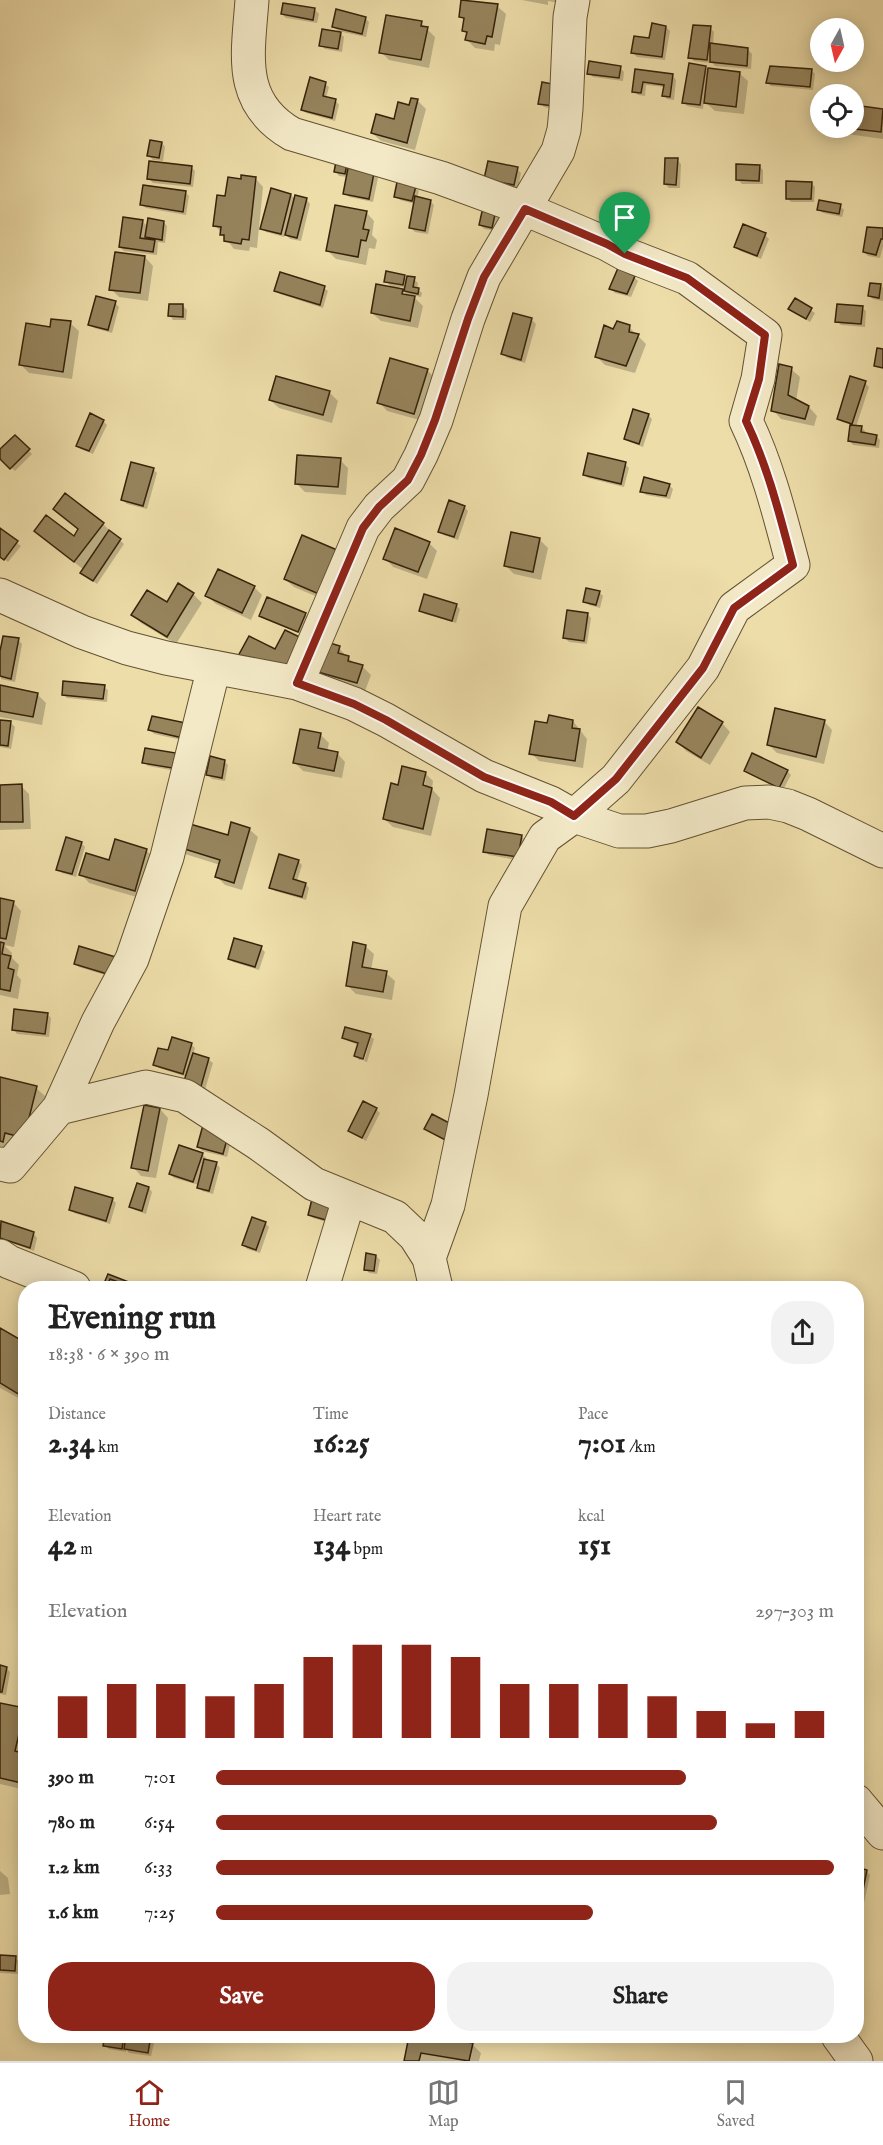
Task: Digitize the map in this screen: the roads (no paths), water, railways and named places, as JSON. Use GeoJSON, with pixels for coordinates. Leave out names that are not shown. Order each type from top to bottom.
{"type":"FeatureCollection","features":[{"type":"Feature","properties":{"kind":"street"},"geometry":{"type":"LineString","coordinates":[[252,0],[249,67],[254,93],[263,111],[277,125],[292,134],[380,158],[525,209],[625,254],[687,278],[765,335],[759,379],[746,421],[770,480],[793,565],[734,608],[703,668],[616,779],[574,816],[545,837],[506,906],[471,1095],[433,1273]]}},
{"type":"Feature","properties":{"kind":"street"},"geometry":{"type":"LineString","coordinates":[[297,683],[363,528],[379,507],[408,480],[421,455],[484,277],[558,151],[564,130],[570,17],[573,0]]}},
{"type":"Feature","properties":{"kind":"street"},"geometry":{"type":"LineString","coordinates":[[0,596],[82,632],[127,648],[166,658],[297,683],[354,704],[484,777],[551,802],[574,816],[619,831],[647,831],[745,803],[769,802],[808,814],[883,851]]}},
{"type":"Feature","properties":{"kind":"street"},"geometry":{"type":"LineString","coordinates":[[0,1164],[10,1166],[59,1108],[98,1022],[132,959],[167,857],[214,667]]}},
{"type":"Feature","properties":{"kind":"street"},"geometry":{"type":"LineString","coordinates":[[59,1108],[146,1088],[185,1096],[259,1144],[314,1184],[395,1217],[415,1236],[433,1273]]}},
{"type":"Feature","properties":{"kind":"street"},"geometry":{"type":"LineString","coordinates":[[323,1281],[349,1198]]}},
{"type":"Feature","properties":{"kind":"street"},"geometry":{"type":"LineString","coordinates":[[0,1256],[58,1281]]}},
{"type":"Feature","properties":{"kind":"street"},"geometry":{"type":"LineString","coordinates":[[864,1810],[883,1833]]}},
{"type":"Feature","properties":{"kind":"street"},"geometry":{"type":"LineString","coordinates":[[843,2043],[856,2061]]}}]}
